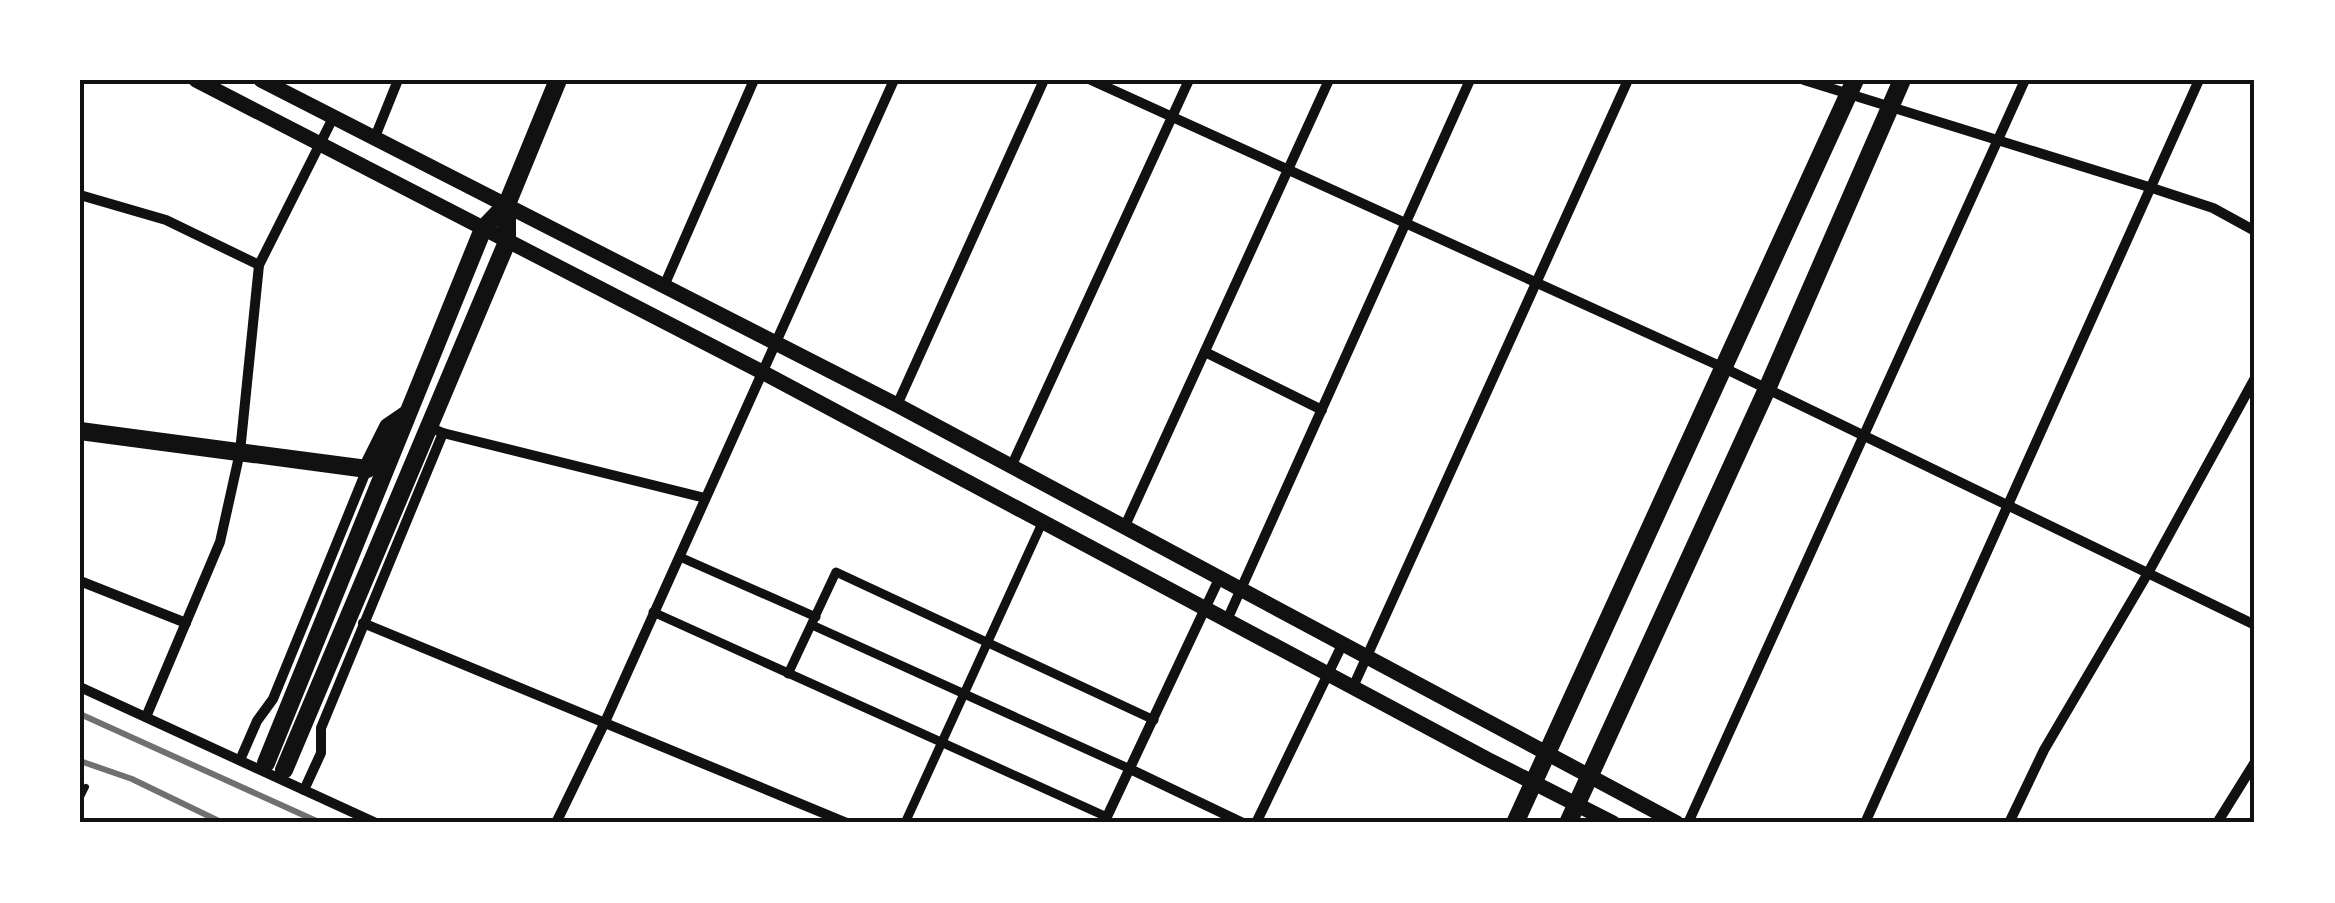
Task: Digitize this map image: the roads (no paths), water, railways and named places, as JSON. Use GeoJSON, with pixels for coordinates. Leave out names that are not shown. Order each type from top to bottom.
{"type":"FeatureCollection","features":[{"type":"Feature","properties":{"kind":"main road"},"geometry":{"type":"LineString","coordinates":[[507,204],[508,242],[435,430],[275,767],[483,229],[507,204],[558,80]]}},
{"type":"Feature","properties":{"kind":"main road"},"geometry":{"type":"LineString","coordinates":[[1568,823],[1902,80]]}},
{"type":"Feature","properties":{"kind":"main road"},"geometry":{"type":"LineString","coordinates":[[1515,823],[1852,88]]}},
{"type":"Feature","properties":{"kind":"main road"},"geometry":{"type":"LineString","coordinates":[[80,431],[367,468],[388,428],[410,412]]}},
{"type":"Feature","properties":{"kind":"street"},"geometry":{"type":"LineString","coordinates":[[196,80],[762,372],[1613,823]]}},
{"type":"Feature","properties":{"kind":"street"},"geometry":{"type":"LineString","coordinates":[[261,80],[897,405],[1677,823]]}},
{"type":"Feature","properties":{"kind":"street"},"geometry":{"type":"LineString","coordinates":[[376,137],[398,80]]}},
{"type":"Feature","properties":{"kind":"street"},"geometry":{"type":"LineString","coordinates":[[664,286],[754,80]]}},
{"type":"Feature","properties":{"kind":"street"},"geometry":{"type":"LineString","coordinates":[[556,823],[894,80]]}},
{"type":"Feature","properties":{"kind":"street"},"geometry":{"type":"LineString","coordinates":[[897,405],[1044,80]]}},
{"type":"Feature","properties":{"kind":"street"},"geometry":{"type":"LineString","coordinates":[[1091,80],[1722,367],[2255,625]]}},
{"type":"Feature","properties":{"kind":"street"},"geometry":{"type":"LineString","coordinates":[[1011,467],[1188,80]]}},
{"type":"Feature","properties":{"kind":"street"},"geometry":{"type":"LineString","coordinates":[[1124,528],[1329,80]]}},
{"type":"Feature","properties":{"kind":"street"},"geometry":{"type":"LineString","coordinates":[[1226,620],[1470,80]]}},
{"type":"Feature","properties":{"kind":"street"},"geometry":{"type":"LineString","coordinates":[[1353,687],[1628,80]]}},
{"type":"Feature","properties":{"kind":"street"},"geometry":{"type":"LineString","coordinates":[[1804,80],[1852,88],[1890,108],[2213,208],[2255,232]]}},
{"type":"Feature","properties":{"kind":"street"},"geometry":{"type":"LineString","coordinates":[[1688,823],[2026,80]]}},
{"type":"Feature","properties":{"kind":"street"},"geometry":{"type":"LineString","coordinates":[[1865,823],[2199,80]]}},
{"type":"Feature","properties":{"kind":"street"},"geometry":{"type":"LineString","coordinates":[[146,717],[220,542],[240,452],[260,265],[334,116]]}},
{"type":"Feature","properties":{"kind":"street"},"geometry":{"type":"LineString","coordinates":[[80,194],[166,220],[260,265]]}},
{"type":"Feature","properties":{"kind":"street"},"geometry":{"type":"LineString","coordinates":[[1205,352],[1322,410]]}},
{"type":"Feature","properties":{"kind":"street"},"geometry":{"type":"LineString","coordinates":[[2009,823],[2044,750],[2148,573],[2255,378]]}},
{"type":"Feature","properties":{"kind":"street"},"geometry":{"type":"LineString","coordinates":[[304,790],[320,753],[321,728],[435,430],[705,498]]}},
{"type":"Feature","properties":{"kind":"street"},"geometry":{"type":"LineString","coordinates":[[240,760],[257,721],[273,699],[367,468]]}},
{"type":"Feature","properties":{"kind":"street"},"geometry":{"type":"LineString","coordinates":[[905,823],[1043,520]]}},
{"type":"Feature","properties":{"kind":"street"},"geometry":{"type":"LineString","coordinates":[[680,557],[965,696],[1243,823]]}},
{"type":"Feature","properties":{"kind":"street"},"geometry":{"type":"LineString","coordinates":[[788,674],[836,572],[1154,720]]}},
{"type":"Feature","properties":{"kind":"street"},"geometry":{"type":"LineString","coordinates":[[654,612],[1105,820],[1219,579]]}},
{"type":"Feature","properties":{"kind":"street"},"geometry":{"type":"LineString","coordinates":[[80,581],[186,623]]}},
{"type":"Feature","properties":{"kind":"street"},"geometry":{"type":"LineString","coordinates":[[363,623],[848,823]]}},
{"type":"Feature","properties":{"kind":"street"},"geometry":{"type":"LineString","coordinates":[[1256,823],[1342,645]]}},
{"type":"Feature","properties":{"kind":"street"},"geometry":{"type":"LineString","coordinates":[[80,687],[376,823]]}},
{"type":"Feature","properties":{"kind":"street"},"geometry":{"type":"LineString","coordinates":[[2218,823],[2255,762]]}},
{"type":"Feature","properties":{"kind":"lane"},"geometry":{"type":"LineString","coordinates":[[80,800],[86,788]]}},
{"type":"Feature","properties":{"kind":"railway"},"geometry":{"type":"LineString","coordinates":[[80,714],[321,823]]}},
{"type":"Feature","properties":{"kind":"railway"},"geometry":{"type":"LineString","coordinates":[[80,761],[132,779],[223,823]]}}]}
